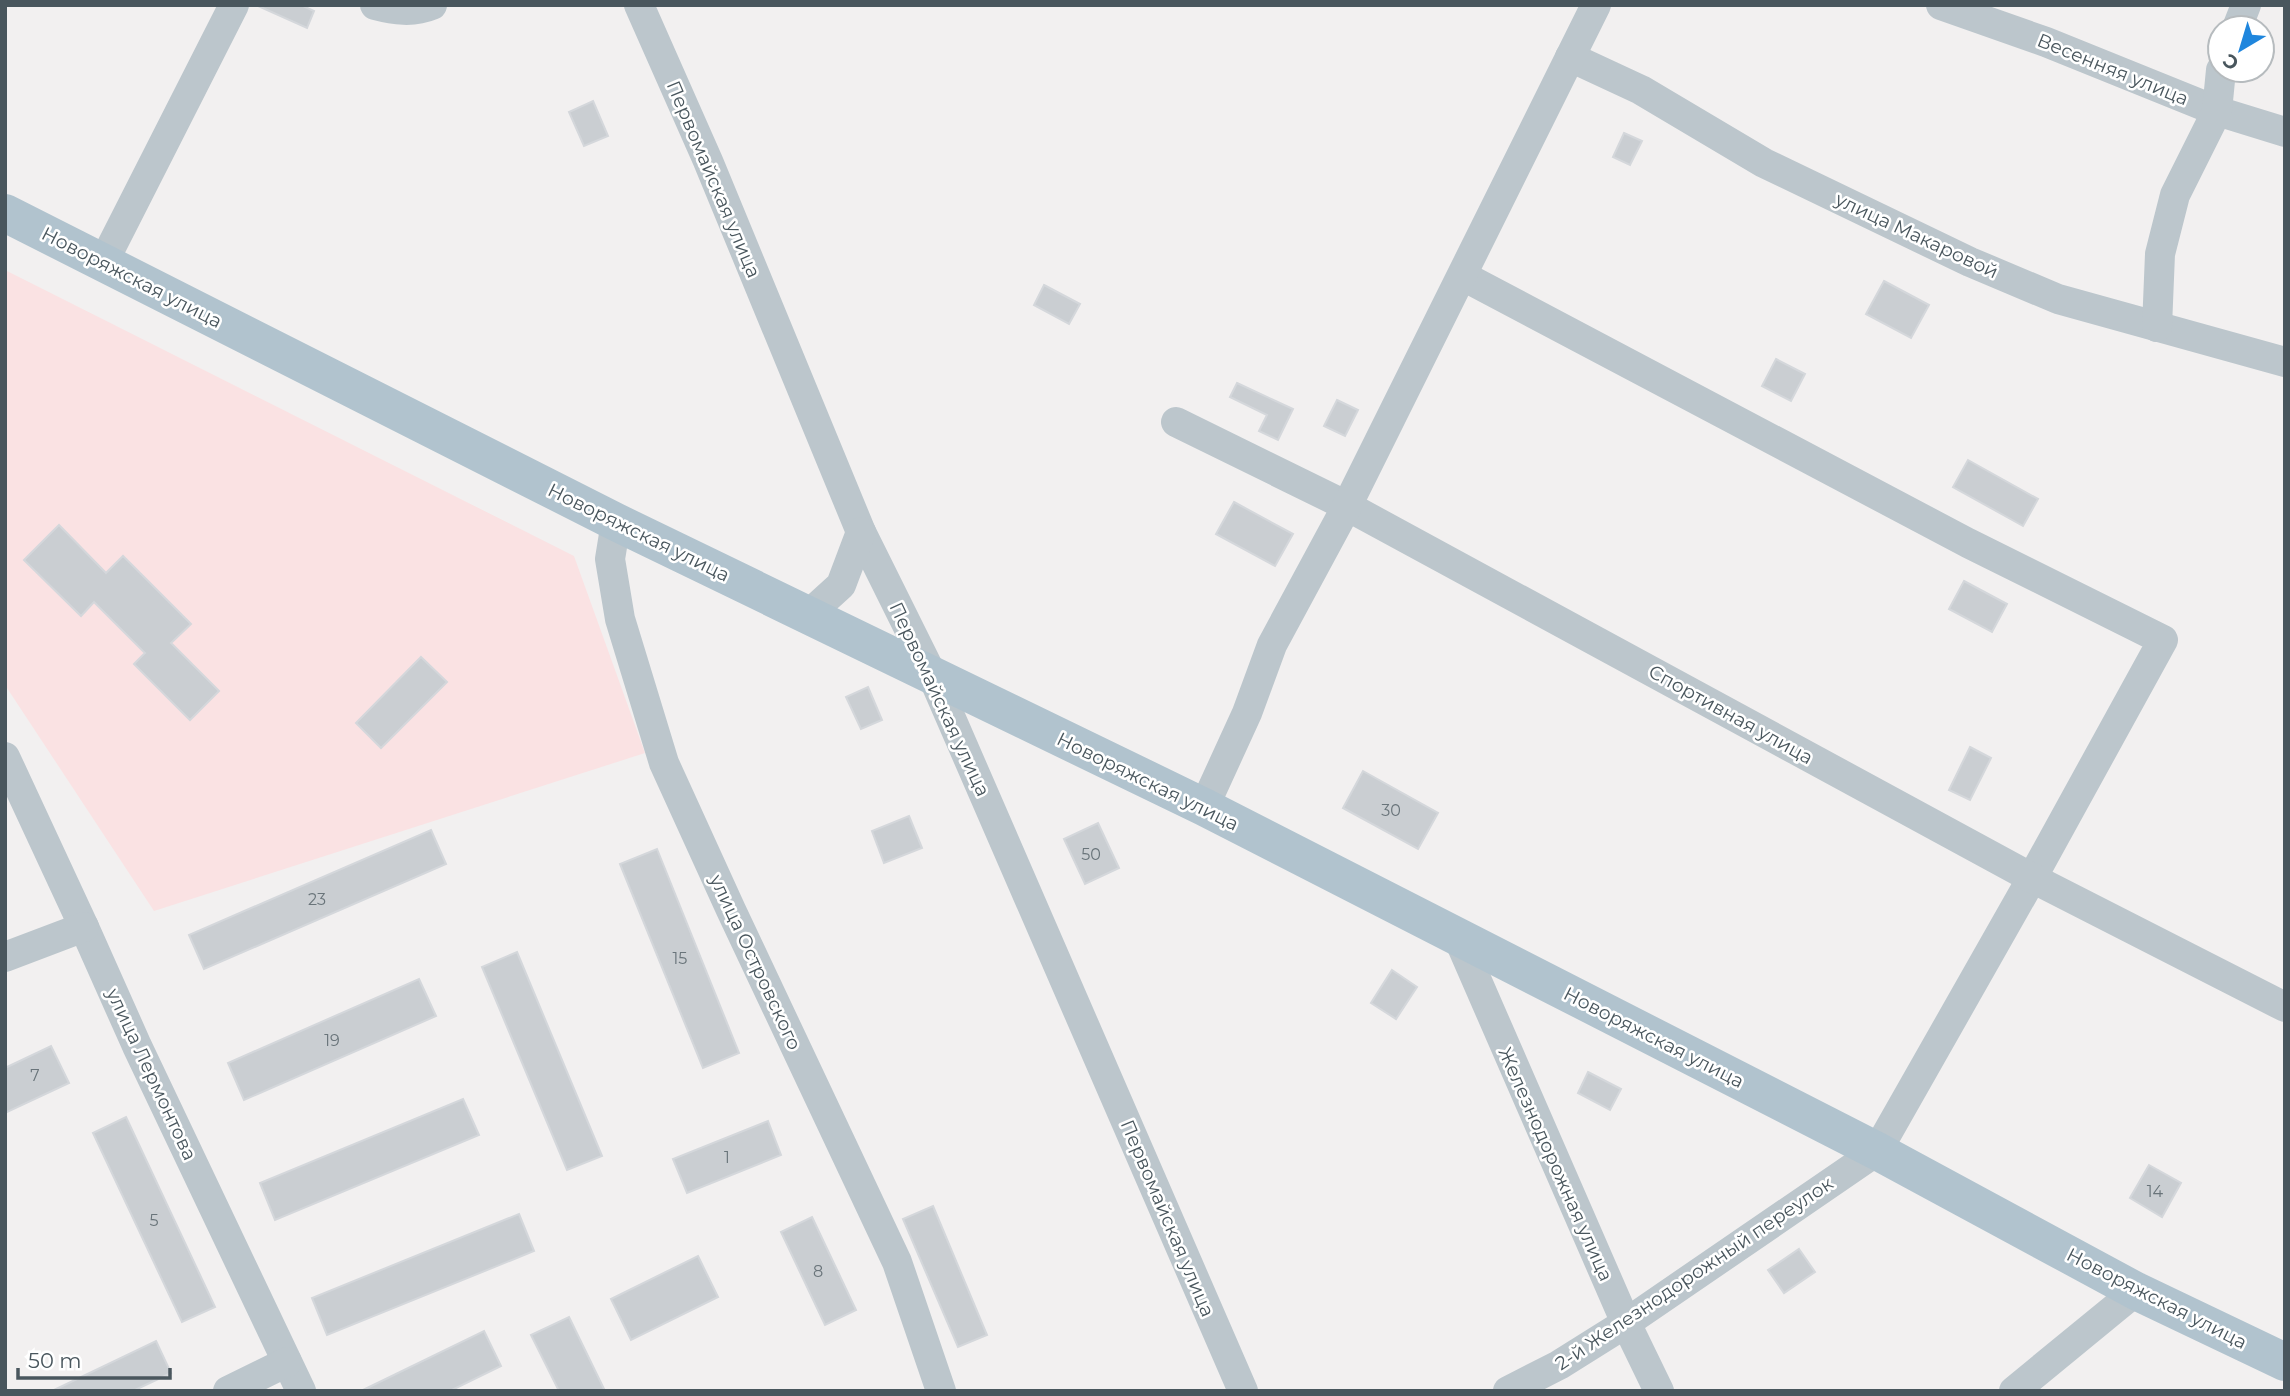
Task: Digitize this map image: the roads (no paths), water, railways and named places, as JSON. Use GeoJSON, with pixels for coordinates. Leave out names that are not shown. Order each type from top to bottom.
{"type":"FeatureCollection","features":[{"type":"Feature","properties":{"kind":"main road","name":"Новоряжская улица"},"geometry":{"type":"LineString","coordinates":[[5,213],[616,522],[1204,807],[1877,1151],[2136,1291],[2285,1362]]}},
{"type":"Feature","properties":{"kind":"street"},"geometry":{"type":"LineString","coordinates":[[103,262],[234,5]]}},
{"type":"Feature","properties":{"kind":"street"},"geometry":{"type":"LineString","coordinates":[[375,5],[402,11],[424,9],[432,5]]}},
{"type":"Feature","properties":{"kind":"street","name":"Первомайская улица"},"geometry":{"type":"LineString","coordinates":[[639,5],[708,161],[861,532],[933,677],[1243,1391]]}},
{"type":"Feature","properties":{"kind":"street"},"geometry":{"type":"LineString","coordinates":[[1204,807],[1247,713],[1272,645],[1347,506],[1596,5]]}},
{"type":"Feature","properties":{"kind":"street","name":"Весенняя улица"},"geometry":{"type":"LineString","coordinates":[[1941,5],[2046,42],[2217,111],[2285,132]]}},
{"type":"Feature","properties":{"kind":"street","name":"улица Макаровой"},"geometry":{"type":"LineString","coordinates":[[1570,57],[1641,90],[1764,163],[1970,262],[2058,299],[2285,362]]}},
{"type":"Feature","properties":{"kind":"street"},"geometry":{"type":"LineString","coordinates":[[2157,327],[2160,254],[2175,195],[2217,111],[2220,84]]}},
{"type":"Feature","properties":{"kind":"street"},"geometry":{"type":"LineString","coordinates":[[1463,276],[1968,543],[2163,640],[1877,1151]]}},
{"type":"Feature","properties":{"kind":"street","name":"Спортивная улица"},"geometry":{"type":"LineString","coordinates":[[1176,422],[1347,506],[2032,878],[2285,1007]]}},
{"type":"Feature","properties":{"kind":"street","name":"улица Островского"},"geometry":{"type":"LineString","coordinates":[[616,522],[610,559],[620,619],[664,763],[897,1262],[941,1391]]}},
{"type":"Feature","properties":{"kind":"street"},"geometry":{"type":"LineString","coordinates":[[808,615],[841,585],[861,532]]}},
{"type":"Feature","properties":{"kind":"street","name":"улица Лермонтова"},"geometry":{"type":"LineString","coordinates":[[5,757],[137,1046],[301,1391]]}},
{"type":"Feature","properties":{"kind":"street"},"geometry":{"type":"LineString","coordinates":[[5,957],[84,927]]}},
{"type":"Feature","properties":{"kind":"street","name":"Железнодорожная улица"},"geometry":{"type":"LineString","coordinates":[[1457,936],[1626,1323],[1659,1391]]}},
{"type":"Feature","properties":{"kind":"street","name":"2-й Железнодорожный переулок"},"geometry":{"type":"LineString","coordinates":[[1508,1391],[1559,1365],[1626,1323],[1877,1151]]}},
{"type":"Feature","properties":{"kind":"street"},"geometry":{"type":"LineString","coordinates":[[2014,1391],[2136,1291]]}},
{"type":"Feature","properties":{"kind":"street"},"geometry":{"type":"LineString","coordinates":[[228,1391],[287,1362]]}}]}
